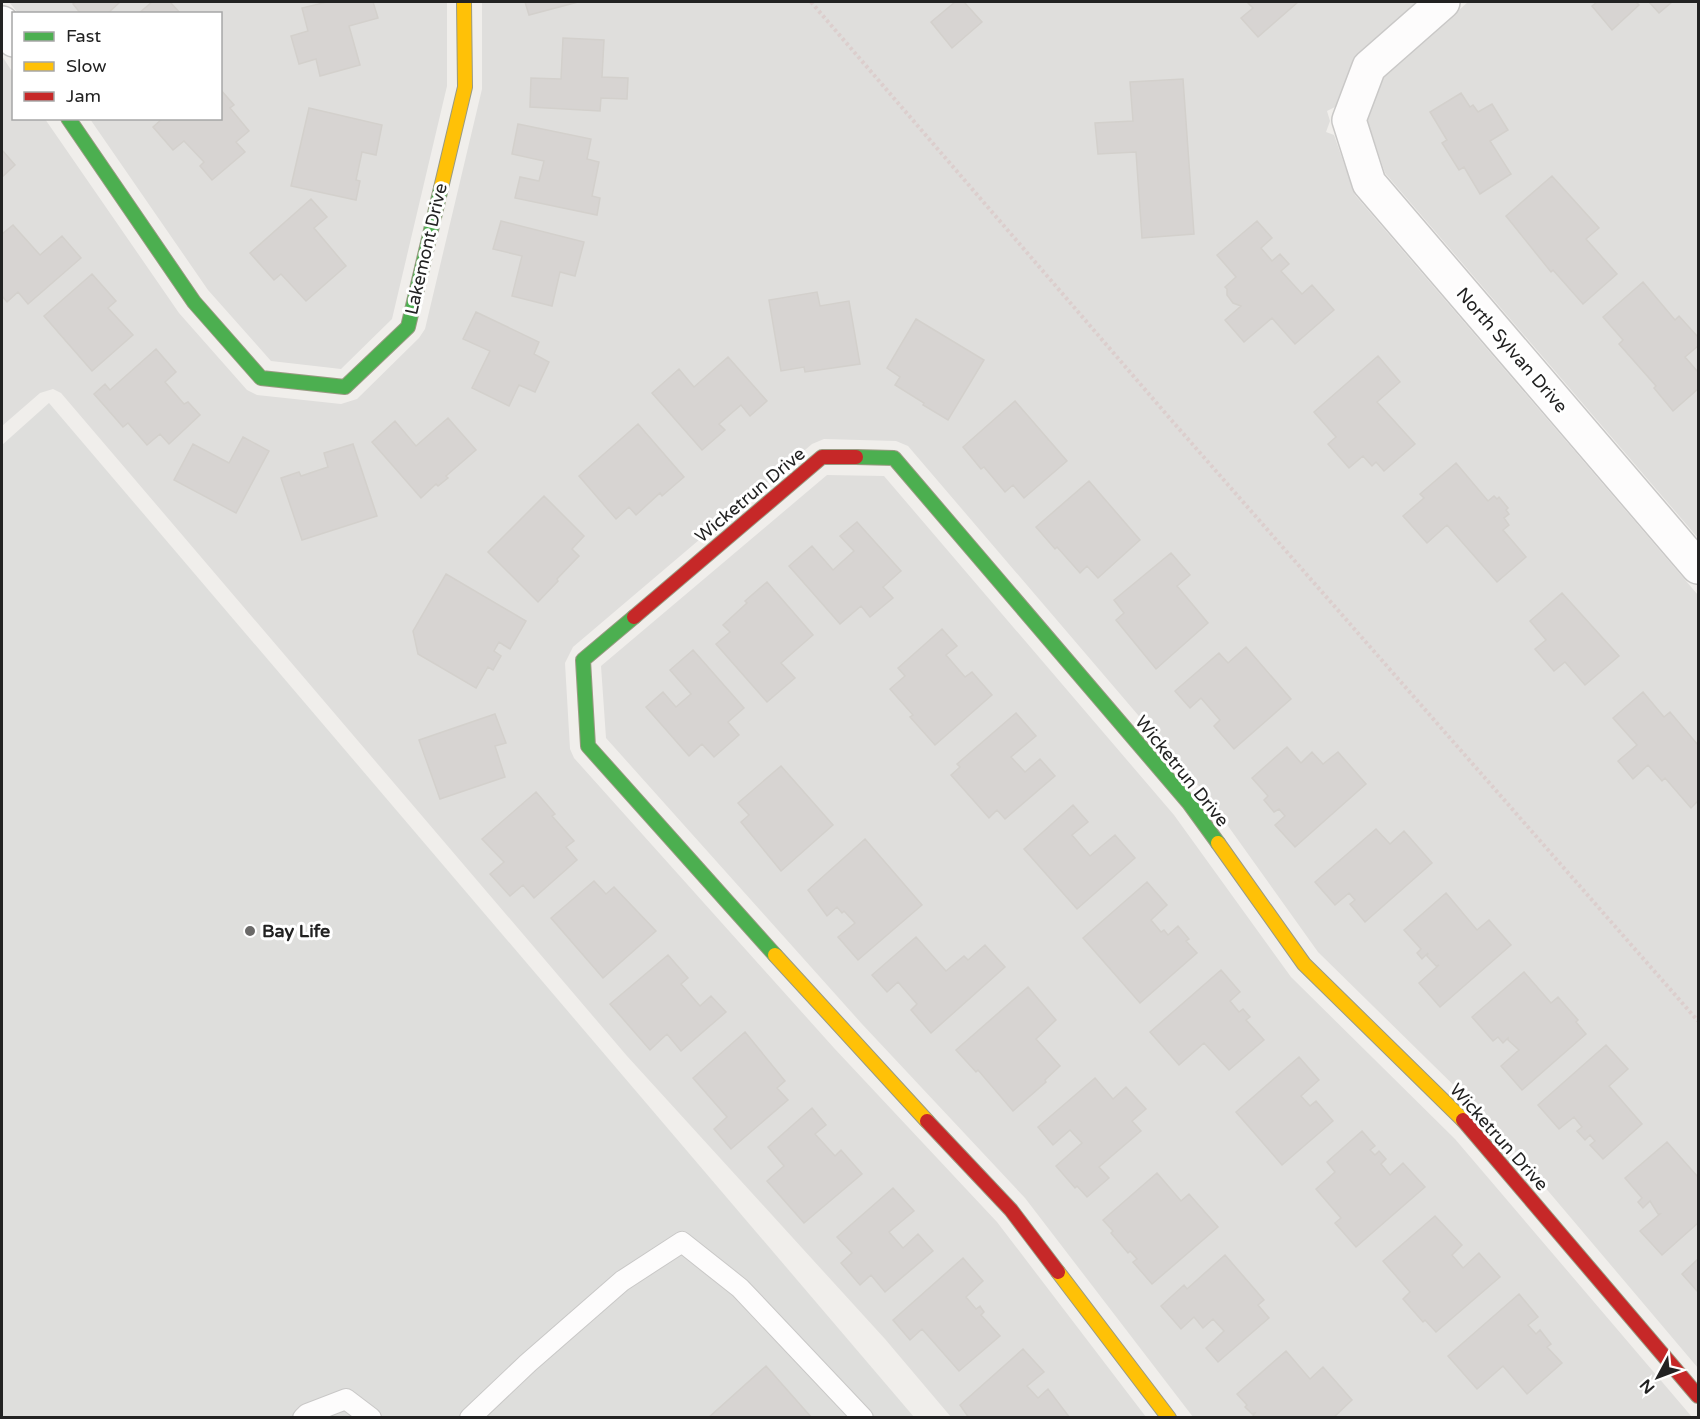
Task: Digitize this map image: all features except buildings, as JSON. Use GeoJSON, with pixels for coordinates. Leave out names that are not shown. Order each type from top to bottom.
{"type":"FeatureCollection","features":[{"type":"Feature","properties":{"kind":"street","name":"Lakemont Drive"},"geometry":{"type":"LineString","coordinates":[[69,120],[194,302],[261,378],[345,387],[408,327],[465,87],[464,2]]}},
{"type":"Feature","properties":{"kind":"street","name":"North Sylvan Drive"},"geometry":{"type":"LineString","coordinates":[[1443,2],[1370,67],[1349,120],[1369,183],[1698,567]]}},
{"type":"Feature","properties":{"kind":"street"},"geometry":{"type":"LineString","coordinates":[[2,23],[12,37]]}},
{"type":"Feature","properties":{"kind":"street","name":"Wicketrun Drive"},"geometry":{"type":"LineString","coordinates":[[1169,1418],[1011,1210],[848,1036],[588,746],[583,660],[822,457],[894,458],[1189,803],[1304,964],[1469,1126],[1698,1396]]}},
{"type":"Feature","properties":{"kind":"lane"},"geometry":{"type":"LineString","coordinates":[[470,1418],[528,1363],[622,1281],[682,1242],[740,1288],[864,1418]]}},
{"type":"Feature","properties":{"kind":"lane"},"geometry":{"type":"LineString","coordinates":[[303,1418],[307,1414],[346,1399],[371,1418]]}},
{"type":"Feature","properties":{"kind":"path"},"geometry":{"type":"LineString","coordinates":[[811,2],[1180,431],[1698,1021]]}},
{"type":"Feature","properties":{"kind":"shaded area"},"geometry":{"type":"Polygon","coordinates":[[[9,2],[447,2],[447,86],[392,319],[341,369],[271,361],[208,290],[91,120],[222,120],[222,12],[17,12],[9,2]]]}},
{"type":"Feature","properties":{"kind":"shaded area"},"geometry":{"type":"Polygon","coordinates":[[[482,2],[1418,2],[1359,54],[1353,62],[1335,107],[1327,111],[1330,121],[1326,132],[1334,135],[1355,195],[1698,595],[1698,1368],[1483,1114],[1318,952],[1203,791],[908,446],[896,441],[824,439],[812,444],[573,647],[565,663],[570,749],[574,758],[834,1048],[997,1222],[1146,1417],[951,1417],[885,1339],[627,1056],[61,393],[53,389],[40,393],[2,426],[2,56],[12,71],[12,120],[46,120],[179,313],[247,390],[257,395],[341,404],[357,399],[419,338],[425,329],[482,89],[482,2]]]}},
{"type":"Feature","properties":{"kind":"shaded area"},"geometry":{"type":"Polygon","coordinates":[[[1468,2],[1698,2],[1698,538],[1385,173],[1367,119],[1384,76],[1468,2]]]}},
{"type":"Feature","properties":{"kind":"shaded area","name":"Bay Life"},"geometry":{"type":"Polygon","coordinates":[[[49,403],[914,1417],[2,1417],[2,445],[49,403]]]}},
{"type":"Feature","properties":{"kind":"shaded area"},"geometry":{"type":"Polygon","coordinates":[[[827,475],[884,476],[1174,815],[1291,977],[1455,1139],[1692,1417],[1193,1417],[1025,1198],[862,1024],[606,738],[601,666],[827,475]]]}},
{"type":"Feature","properties":{"kind":"traffic: fast"},"geometry":{"type":"LineString","coordinates":[[69,120],[194,302],[261,378],[345,387],[408,327],[441,188]]}},
{"type":"Feature","properties":{"kind":"traffic: fast"},"geometry":{"type":"LineString","coordinates":[[856,457],[894,458],[1189,803],[1218,843]]}},
{"type":"Feature","properties":{"kind":"traffic: fast"},"geometry":{"type":"LineString","coordinates":[[634,617],[583,660],[588,746],[775,955]]}},
{"type":"Feature","properties":{"kind":"traffic: slow"},"geometry":{"type":"LineString","coordinates":[[441,188],[465,87],[464,2]]}},
{"type":"Feature","properties":{"kind":"traffic: slow"},"geometry":{"type":"LineString","coordinates":[[1218,843],[1304,964],[1463,1120]]}},
{"type":"Feature","properties":{"kind":"traffic: slow"},"geometry":{"type":"LineString","coordinates":[[775,955],[927,1121]]}},
{"type":"Feature","properties":{"kind":"traffic: slow"},"geometry":{"type":"LineString","coordinates":[[1058,1272],[1169,1418]]}},
{"type":"Feature","properties":{"kind":"traffic: jam"},"geometry":{"type":"LineString","coordinates":[[634,617],[822,457],[856,457]]}},
{"type":"Feature","properties":{"kind":"traffic: jam"},"geometry":{"type":"LineString","coordinates":[[1463,1120],[1698,1396]]}},
{"type":"Feature","properties":{"kind":"traffic: jam"},"geometry":{"type":"LineString","coordinates":[[927,1121],[1011,1210],[1058,1272]]}},
{"type":"Feature","properties":{"kind":"place","name":"Bay Life"},"geometry":{"type":"Point","coordinates":[250,931]}}]}
